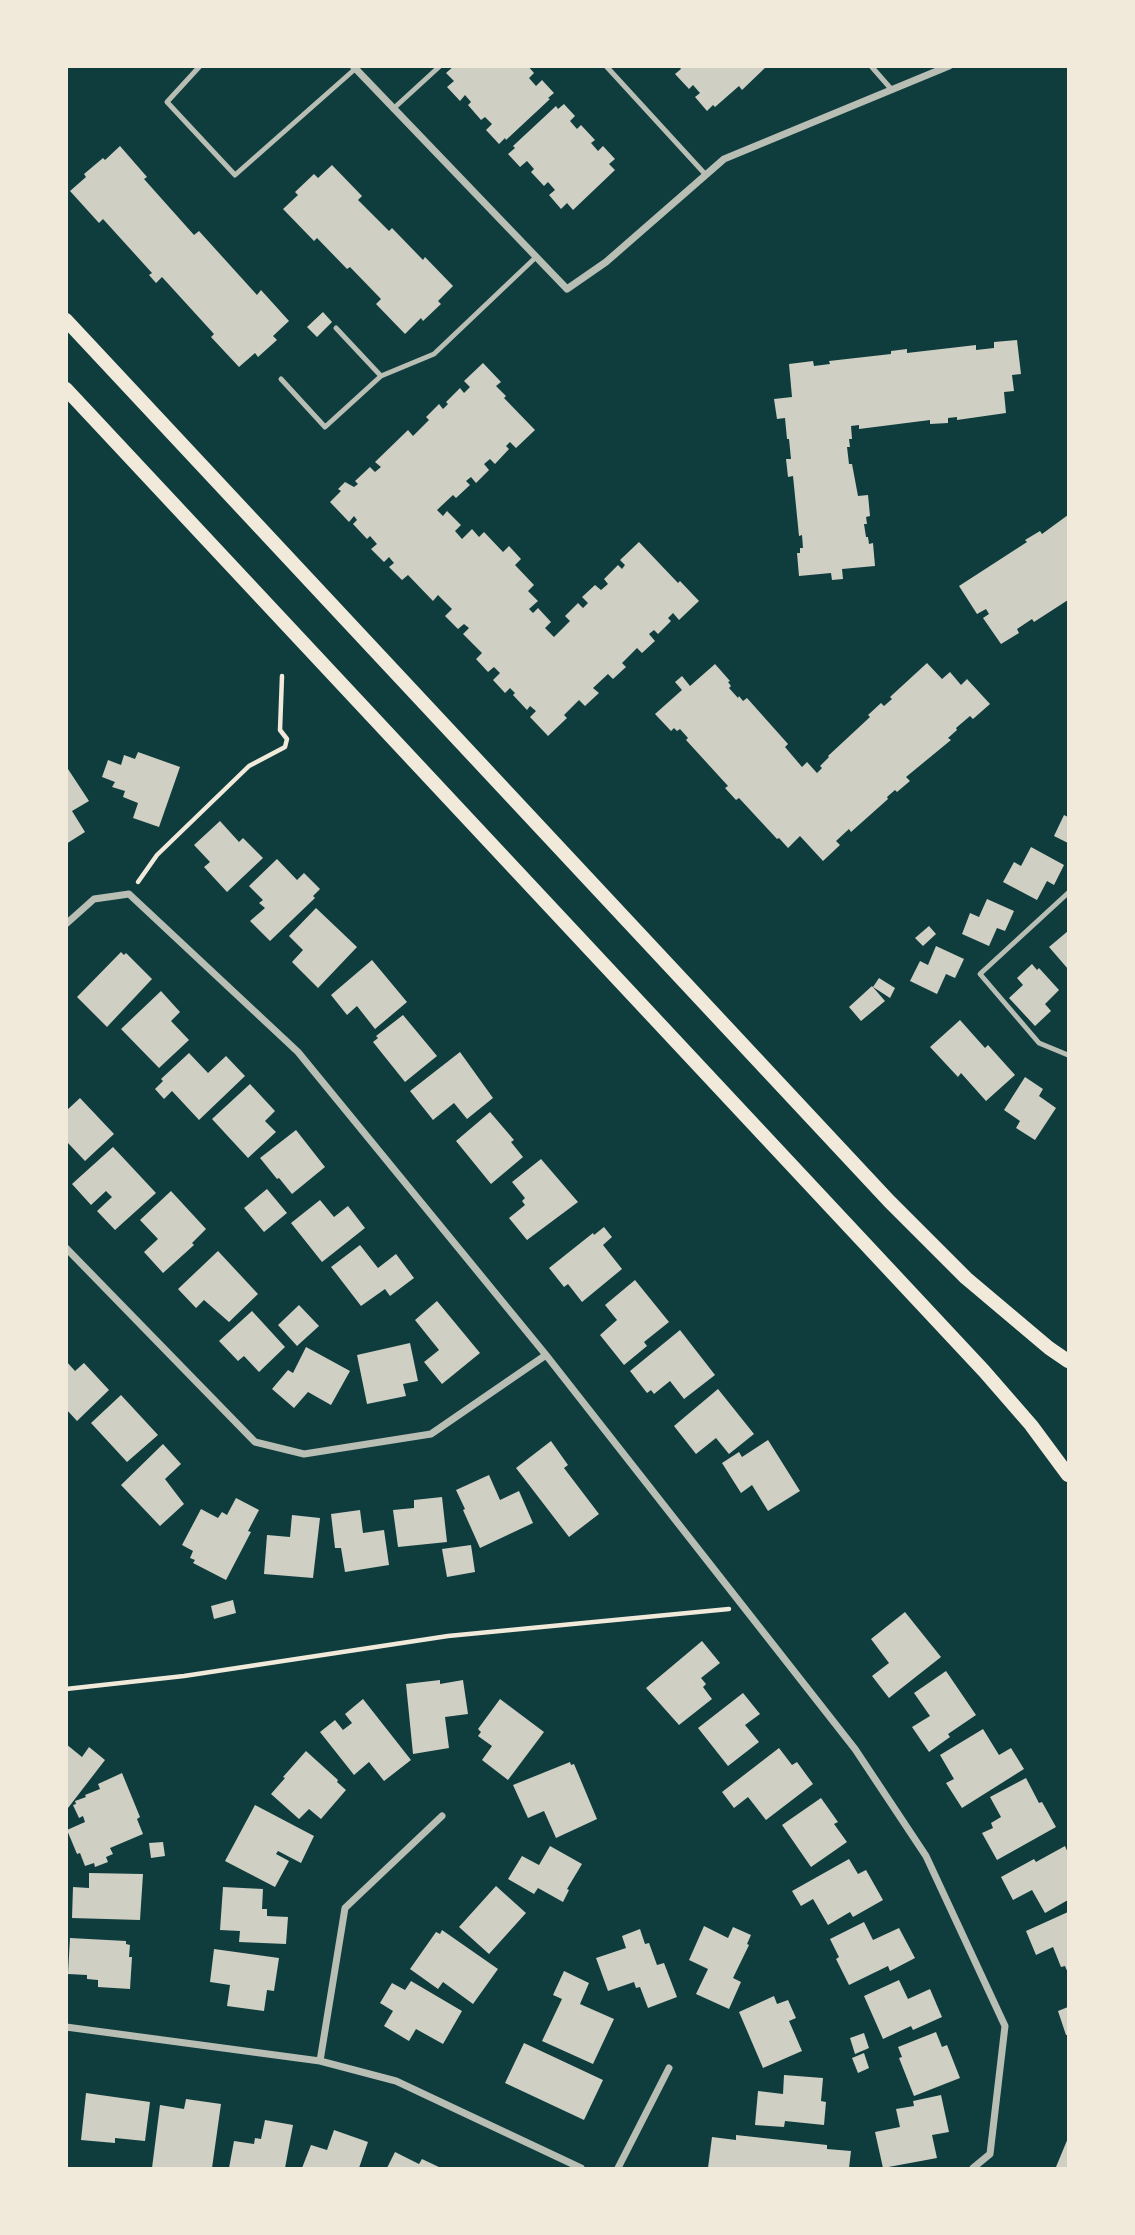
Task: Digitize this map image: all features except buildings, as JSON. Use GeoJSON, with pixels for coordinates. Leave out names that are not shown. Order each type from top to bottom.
{"type":"FeatureCollection","features":[{"type":"Feature","properties":{"kind":"main road"},"geometry":{"type":"LineString","coordinates":[[66,320],[889,1201],[966,1278],[1049,1348],[1069,1361]]}},
{"type":"Feature","properties":{"kind":"main road"},"geometry":{"type":"LineString","coordinates":[[66,389],[975,1361],[1031,1425],[1069,1475]]}},
{"type":"Feature","properties":{"kind":"street"},"geometry":{"type":"LineString","coordinates":[[354,68],[567,289],[606,262],[724,159],[949,66]]}},
{"type":"Feature","properties":{"kind":"street"},"geometry":{"type":"LineString","coordinates":[[66,924],[93,899],[130,894],[298,1052],[545,1354],[855,1749],[926,1856],[1005,2026],[990,2154],[973,2168]]}},
{"type":"Feature","properties":{"kind":"street"},"geometry":{"type":"LineString","coordinates":[[66,1248],[255,1442],[304,1454],[431,1434],[545,1354]]}},
{"type":"Feature","properties":{"kind":"street"},"geometry":{"type":"LineString","coordinates":[[320,2061],[345,1908],[442,1816]]}},
{"type":"Feature","properties":{"kind":"street"},"geometry":{"type":"LineString","coordinates":[[66,2027],[320,2061],[396,2081],[581,2168]]}},
{"type":"Feature","properties":{"kind":"street"},"geometry":{"type":"LineString","coordinates":[[618,2168],[669,2068]]}},
{"type":"Feature","properties":{"kind":"lane"},"geometry":{"type":"LineString","coordinates":[[200,66],[167,102],[235,175],[354,68]]}},
{"type":"Feature","properties":{"kind":"lane"},"geometry":{"type":"LineString","coordinates":[[393,109],[440,66]]}},
{"type":"Feature","properties":{"kind":"lane"},"geometry":{"type":"LineString","coordinates":[[606,66],[705,174]]}},
{"type":"Feature","properties":{"kind":"lane"},"geometry":{"type":"LineString","coordinates":[[871,66],[892,90]]}},
{"type":"Feature","properties":{"kind":"lane"},"geometry":{"type":"LineString","coordinates":[[281,379],[325,427],[381,376],[434,354],[535,258]]}},
{"type":"Feature","properties":{"kind":"lane"},"geometry":{"type":"LineString","coordinates":[[336,328],[381,376]]}},
{"type":"Feature","properties":{"kind":"lane"},"geometry":{"type":"LineString","coordinates":[[1069,893],[981,974],[1039,1043],[1069,1055]]}},
{"type":"Feature","properties":{"kind":"path"},"geometry":{"type":"LineString","coordinates":[[130,894],[157,855],[248,766],[285,747],[287,739],[280,730],[282,676]]}},
{"type":"Feature","properties":{"kind":"path"},"geometry":{"type":"LineString","coordinates":[[66,1689],[184,1676],[448,1636],[744,1608]]}}]}
